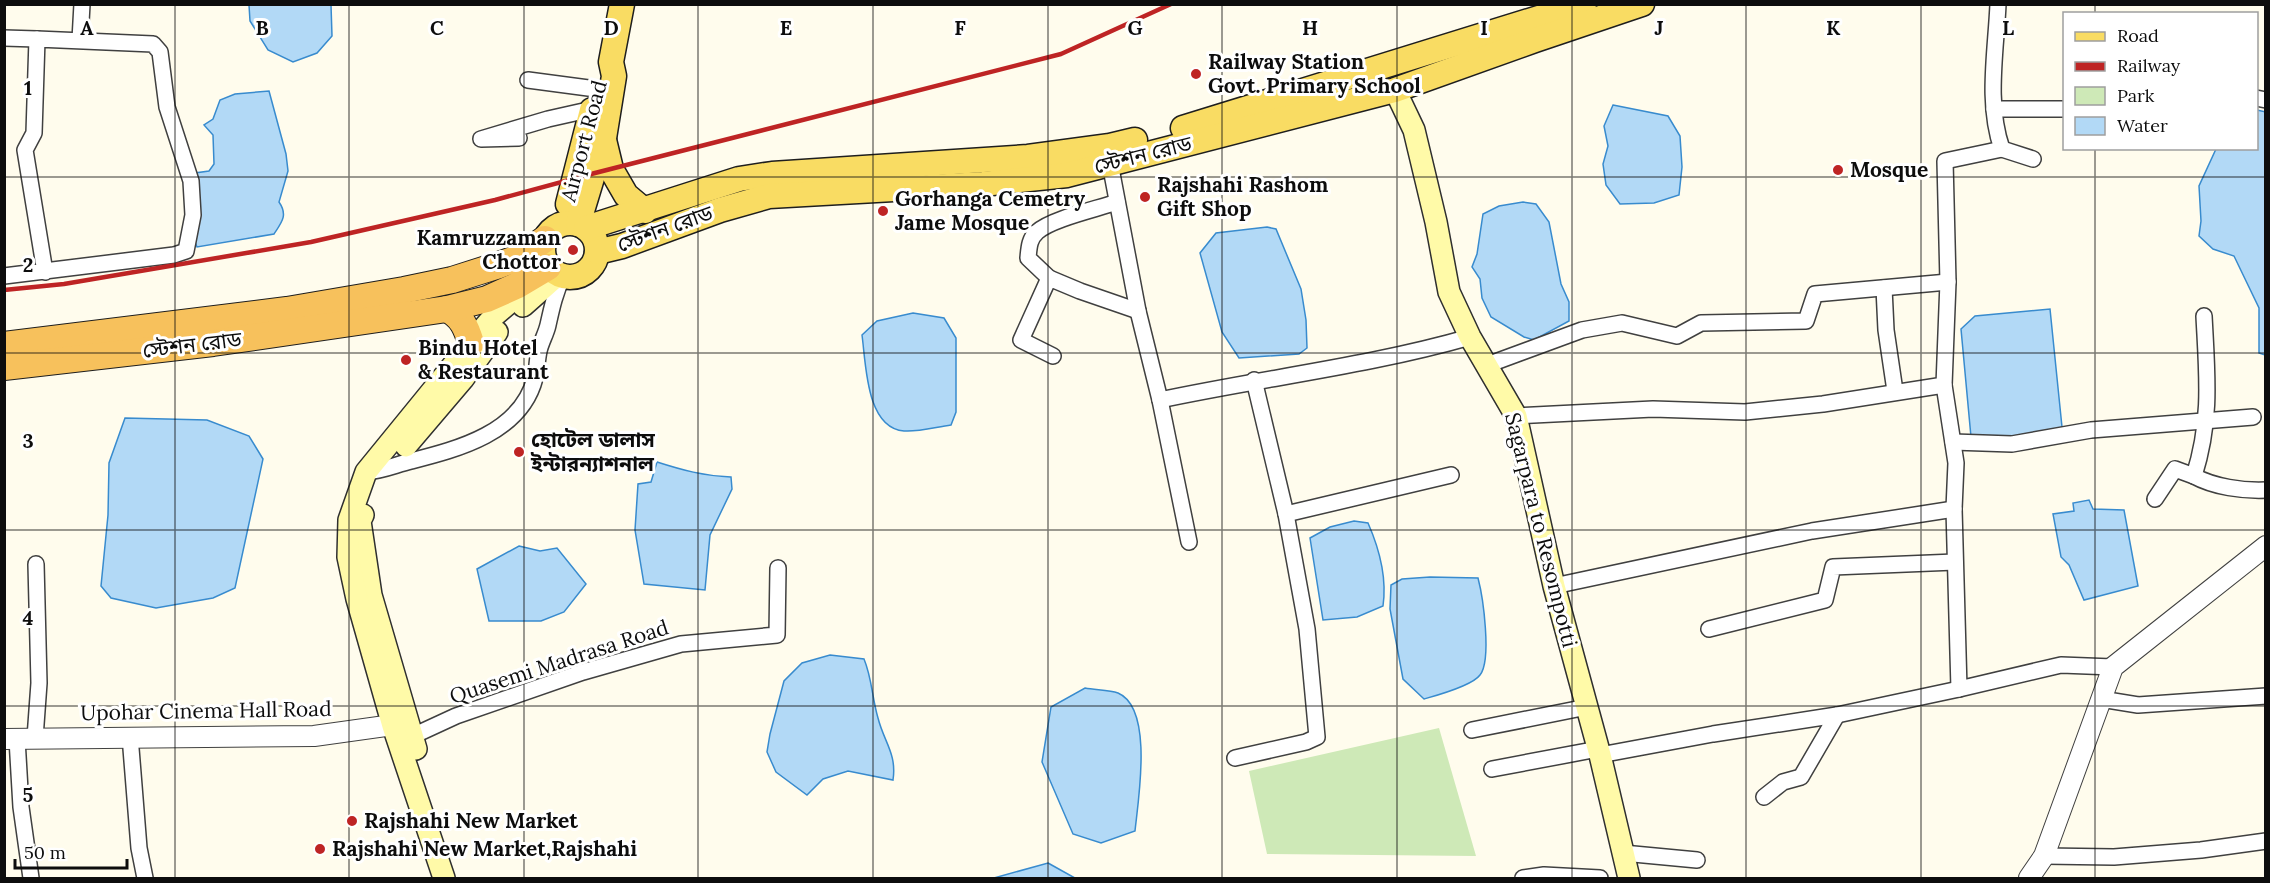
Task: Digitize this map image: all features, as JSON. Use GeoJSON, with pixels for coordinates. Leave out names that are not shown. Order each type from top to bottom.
{"type":"FeatureCollection","features":[{"type":"Feature","properties":{"kind":"highway","name":"স্টেশন রোড"},"geometry":{"type":"LineString","coordinates":[[4,345],[275,311],[404,290],[452,279],[518,258],[568,229]]}},
{"type":"Feature","properties":{"kind":"highway","name":"স্টেশন রোড"},"geometry":{"type":"LineString","coordinates":[[4,367],[213,344],[447,309],[487,299],[555,272]]}},
{"type":"Feature","properties":{"kind":"highway"},"geometry":{"type":"LineString","coordinates":[[447,309],[463,321],[471,343]]}},
{"type":"Feature","properties":{"kind":"main road","name":"Airport Road"},"geometry":{"type":"LineString","coordinates":[[568,229],[587,134],[602,99],[600,74],[611,62],[622,4]]}},
{"type":"Feature","properties":{"kind":"main road","name":"স্টেশন রোড"},"geometry":{"type":"LineString","coordinates":[[568,229],[645,210],[740,179],[772,174],[1028,157],[1110,147],[1203,123],[1584,4]]}},
{"type":"Feature","properties":{"kind":"main road","name":"স্টেশন রোড"},"geometry":{"type":"LineString","coordinates":[[597,252],[622,246],[720,210],[769,196],[983,184],[1067,175],[1395,90],[1535,39],[1642,4]]}},
{"type":"Feature","properties":{"kind":"main road","name":"Sagarpara to Resompotti"},"geometry":{"type":"LineString","coordinates":[[1395,90],[1414,130],[1436,222],[1449,292],[1470,337],[1516,416],[1554,586],[1599,752],[1629,879]]}},
{"type":"Feature","properties":{"kind":"main road"},"geometry":{"type":"LineString","coordinates":[[602,99],[604,138],[611,169],[626,195],[645,210]]}},
{"type":"Feature","properties":{"kind":"main road"},"geometry":{"type":"LineString","coordinates":[[568,229],[596,243],[597,252],[589,269],[572,277],[555,272],[542,254],[568,229],[604,138]]}},
{"type":"Feature","properties":{"kind":"main road"},"geometry":{"type":"LineString","coordinates":[[456,879],[357,599],[348,557],[349,520],[375,471],[471,343],[495,315],[555,272]]}},
{"type":"Feature","properties":{"kind":"main road"},"geometry":{"type":"LineString","coordinates":[[375,471],[463,379],[504,322],[555,272]]}},
{"type":"Feature","properties":{"kind":"main road"},"geometry":{"type":"LineString","coordinates":[[403,732],[444,879]]}},
{"type":"Feature","properties":{"kind":"street"},"geometry":{"type":"LineString","coordinates":[[81,40],[82,4]]}},
{"type":"Feature","properties":{"kind":"street"},"geometry":{"type":"LineString","coordinates":[[1998,4],[1993,95],[1997,134],[2002,149]]}},
{"type":"Feature","properties":{"kind":"street"},"geometry":{"type":"LineString","coordinates":[[4,38],[153,44],[160,52],[167,107],[192,181],[192,215],[186,251],[4,276]]}},
{"type":"Feature","properties":{"kind":"street"},"geometry":{"type":"LineString","coordinates":[[37,39],[34,133],[25,150],[45,272]]}},
{"type":"Feature","properties":{"kind":"street"},"geometry":{"type":"LineString","coordinates":[[528,80],[602,99]]}},
{"type":"Feature","properties":{"kind":"street"},"geometry":{"type":"LineString","coordinates":[[519,138],[481,139],[602,99]]}},
{"type":"Feature","properties":{"kind":"street"},"geometry":{"type":"LineString","coordinates":[[1994,109],[2063,109]]}},
{"type":"Feature","properties":{"kind":"street"},"geometry":{"type":"LineString","coordinates":[[1959,689],[1954,508],[1956,463],[1944,385],[1948,282],[1945,161],[2002,149],[2033,159]]}},
{"type":"Feature","properties":{"kind":"street"},"geometry":{"type":"LineString","coordinates":[[1110,163],[1138,310],[1160,400],[1189,542]]}},
{"type":"Feature","properties":{"kind":"street"},"geometry":{"type":"LineString","coordinates":[[1117,202],[1062,220],[1038,231],[1029,243],[1028,258],[1049,278],[1138,310]]}},
{"type":"Feature","properties":{"kind":"street"},"geometry":{"type":"LineString","coordinates":[[375,471],[439,454],[481,437],[503,426],[521,410],[535,380],[540,349],[548,325],[555,272]]}},
{"type":"Feature","properties":{"kind":"street"},"geometry":{"type":"LineString","coordinates":[[1049,278],[1021,340],[1053,356]]}},
{"type":"Feature","properties":{"kind":"street"},"geometry":{"type":"LineString","coordinates":[[1487,365],[1582,330],[1622,323],[1677,336],[1701,323],[1806,321],[1815,294],[1948,282]]}},
{"type":"Feature","properties":{"kind":"street"},"geometry":{"type":"LineString","coordinates":[[1884,288],[1886,330],[1895,391]]}},
{"type":"Feature","properties":{"kind":"street"},"geometry":{"type":"LineString","coordinates":[[2194,476],[2202,450],[2208,402],[2204,316]]}},
{"type":"Feature","properties":{"kind":"street"},"geometry":{"type":"LineString","coordinates":[[1160,400],[1254,380],[1421,351],[1470,337]]}},
{"type":"Feature","properties":{"kind":"street"},"geometry":{"type":"LineString","coordinates":[[1235,758],[1306,742],[1317,737],[1307,629],[1286,514],[1254,380]]}},
{"type":"Feature","properties":{"kind":"street"},"geometry":{"type":"LineString","coordinates":[[1516,416],[1653,409],[1745,412],[1824,405],[1895,391],[1944,385]]}},
{"type":"Feature","properties":{"kind":"street"},"geometry":{"type":"LineString","coordinates":[[1953,442],[2012,444],[2091,430],[2253,417]]}},
{"type":"Feature","properties":{"kind":"street"},"geometry":{"type":"LineString","coordinates":[[2155,499],[2175,469],[2202,481],[2248,491],[2265,490]]}},
{"type":"Feature","properties":{"kind":"street"},"geometry":{"type":"LineString","coordinates":[[1286,514],[1451,475]]}},
{"type":"Feature","properties":{"kind":"street"},"geometry":{"type":"LineString","coordinates":[[1554,586],[1812,531],[1954,508]]}},
{"type":"Feature","properties":{"kind":"street"},"geometry":{"type":"LineString","coordinates":[[2029,879],[2044,856],[2113,667],[2265,546]]}},
{"type":"Feature","properties":{"kind":"street"},"geometry":{"type":"LineString","coordinates":[[1709,629],[1825,600],[1833,567],[1955,562]]}},
{"type":"Feature","properties":{"kind":"street"},"geometry":{"type":"LineString","coordinates":[[31,879],[21,807],[19,738],[39,683],[36,564]]}},
{"type":"Feature","properties":{"kind":"street","name":"Quasemi Madrasa Road"},"geometry":{"type":"LineString","coordinates":[[403,732],[583,672],[681,644],[777,635],[778,568]]}},
{"type":"Feature","properties":{"kind":"street"},"geometry":{"type":"LineString","coordinates":[[1492,769],[1837,714],[2061,665],[2113,667]]}},
{"type":"Feature","properties":{"kind":"street"},"geometry":{"type":"LineString","coordinates":[[2101,699],[2138,705],[2265,696]]}},
{"type":"Feature","properties":{"kind":"street"},"geometry":{"type":"LineString","coordinates":[[1472,730],[1587,707]]}},
{"type":"Feature","properties":{"kind":"street"},"geometry":{"type":"LineString","coordinates":[[1764,797],[1783,782],[1801,777],[1837,714]]}},
{"type":"Feature","properties":{"kind":"street","name":"Upohar Cinema Hall Road"},"geometry":{"type":"LineString","coordinates":[[19,738],[314,736],[403,732]]}},
{"type":"Feature","properties":{"kind":"street"},"geometry":{"type":"LineString","coordinates":[[130,736],[139,848],[145,879]]}},
{"type":"Feature","properties":{"kind":"street"},"geometry":{"type":"LineString","coordinates":[[2044,856],[2114,857],[2201,850],[2265,841]]}},
{"type":"Feature","properties":{"kind":"street"},"geometry":{"type":"LineString","coordinates":[[1623,853],[1697,860]]}},
{"type":"Feature","properties":{"kind":"street"},"geometry":{"type":"LineString","coordinates":[[1523,879],[1545,875],[1600,879]]}},
{"type":"Feature","properties":{"kind":"green space"},"geometry":{"type":"Polygon","coordinates":[[[1439,728],[1476,856],[1267,854],[1249,771],[1439,728]]]}},
{"type":"Feature","properties":{"kind":"water"},"geometry":{"type":"Polygon","coordinates":[[[249,5],[331,5],[332,36],[317,53],[293,62],[268,50],[250,21],[249,5]]]}},
{"type":"Feature","properties":{"kind":"water"},"geometry":{"type":"Polygon","coordinates":[[[269,91],[286,154],[288,171],[279,202],[283,211],[281,222],[274,234],[197,247],[195,242],[195,173],[209,171],[214,164],[213,135],[204,125],[213,119],[220,100],[235,94],[269,91]]]}},
{"type":"Feature","properties":{"kind":"water"},"geometry":{"type":"Polygon","coordinates":[[[1613,105],[1668,116],[1680,136],[1682,167],[1679,195],[1654,203],[1620,204],[1606,185],[1603,164],[1608,146],[1604,126],[1613,105]]]}},
{"type":"Feature","properties":{"kind":"water"},"geometry":{"type":"Polygon","coordinates":[[[2258,110],[2266,112],[2265,355],[2259,353],[2259,308],[2234,256],[2213,249],[2199,236],[2201,221],[2199,186],[2216,150],[2258,150],[2258,110]]]}},
{"type":"Feature","properties":{"kind":"water"},"geometry":{"type":"Polygon","coordinates":[[[1523,202],[1536,204],[1549,222],[1561,284],[1569,302],[1569,321],[1534,340],[1524,337],[1491,317],[1482,298],[1480,279],[1472,267],[1477,254],[1483,214],[1499,206],[1523,202]]]}},
{"type":"Feature","properties":{"kind":"water"},"geometry":{"type":"Polygon","coordinates":[[[1267,227],[1276,229],[1301,289],[1306,320],[1307,348],[1299,354],[1239,358],[1222,332],[1200,253],[1216,233],[1267,227]]]}},
{"type":"Feature","properties":{"kind":"water"},"geometry":{"type":"Polygon","coordinates":[[[2050,309],[2062,427],[2042,438],[1971,437],[1961,329],[1975,316],[2050,309]]]}},
{"type":"Feature","properties":{"kind":"water"},"geometry":{"type":"Polygon","coordinates":[[[913,313],[944,318],[956,338],[956,412],[951,425],[904,431],[891,427],[882,419],[875,407],[867,377],[862,335],[877,321],[913,313]]]}},
{"type":"Feature","properties":{"kind":"water"},"geometry":{"type":"Polygon","coordinates":[[[125,418],[207,420],[249,436],[263,459],[235,588],[213,598],[156,608],[111,598],[101,586],[108,515],[109,463],[125,418]]]}},
{"type":"Feature","properties":{"kind":"water"},"geometry":{"type":"Polygon","coordinates":[[[657,462],[693,472],[731,477],[732,489],[710,535],[705,590],[644,584],[635,530],[638,484],[651,482],[657,462]]]}},
{"type":"Feature","properties":{"kind":"water"},"geometry":{"type":"Polygon","coordinates":[[[2089,500],[2093,509],[2124,510],[2138,586],[2084,600],[2069,565],[2061,557],[2053,514],[2074,511],[2073,503],[2089,500]]]}},
{"type":"Feature","properties":{"kind":"water"},"geometry":{"type":"Polygon","coordinates":[[[1354,521],[1368,523],[1376,543],[1383,574],[1383,606],[1357,617],[1323,620],[1310,538],[1330,527],[1354,521]]]}},
{"type":"Feature","properties":{"kind":"water"},"geometry":{"type":"Polygon","coordinates":[[[519,546],[540,551],[557,548],[586,584],[564,612],[541,621],[489,621],[477,569],[519,546]]]}},
{"type":"Feature","properties":{"kind":"water"},"geometry":{"type":"Polygon","coordinates":[[[1478,578],[1486,643],[1484,667],[1476,679],[1454,690],[1424,699],[1403,679],[1390,609],[1391,585],[1402,579],[1478,578]]]}},
{"type":"Feature","properties":{"kind":"water"},"geometry":{"type":"Polygon","coordinates":[[[830,655],[864,659],[878,718],[892,755],[893,780],[848,771],[823,779],[807,795],[776,772],[767,752],[784,681],[802,663],[830,655]]]}},
{"type":"Feature","properties":{"kind":"water"},"geometry":{"type":"Polygon","coordinates":[[[1085,688],[1118,693],[1129,702],[1136,717],[1140,735],[1140,778],[1135,831],[1101,843],[1073,834],[1042,762],[1051,707],[1085,688]]]}},
{"type":"Feature","properties":{"kind":"water"},"geometry":{"type":"Polygon","coordinates":[[[1048,863],[1075,878],[994,878],[1048,863]]]}},
{"type":"Feature","properties":{"kind":"railway"},"geometry":{"type":"LineString","coordinates":[[4,290],[64,284],[311,242],[495,200],[1061,54],[1171,4]]}},
{"type":"Feature","properties":{"kind":"place","name":"Railway Station Govt. Primary School"},"geometry":{"type":"Point","coordinates":[1196,74]}},
{"type":"Feature","properties":{"kind":"place","name":"Mosque"},"geometry":{"type":"Point","coordinates":[1838,170]}},
{"type":"Feature","properties":{"kind":"place","name":"Rajshahi Rashom Gift Shop"},"geometry":{"type":"Point","coordinates":[1145,197]}},
{"type":"Feature","properties":{"kind":"place","name":"Gorhanga Cemetry Jame Mosque"},"geometry":{"type":"Point","coordinates":[883,211]}},
{"type":"Feature","properties":{"kind":"place","name":"Kamruzzaman Chottor"},"geometry":{"type":"Point","coordinates":[573,250]}},
{"type":"Feature","properties":{"kind":"place","name":"Bindu Hotel & Restaurant"},"geometry":{"type":"Point","coordinates":[406,360]}},
{"type":"Feature","properties":{"kind":"place","name":"হোটেল ডালাস ইন্টারন্যাশনাল"},"geometry":{"type":"Point","coordinates":[519,452]}},
{"type":"Feature","properties":{"kind":"place","name":"Rajshahi New Market"},"geometry":{"type":"Point","coordinates":[352,821]}},
{"type":"Feature","properties":{"kind":"place","name":"Rajshahi New Market,Rajshahi"},"geometry":{"type":"Point","coordinates":[320,849]}}]}
